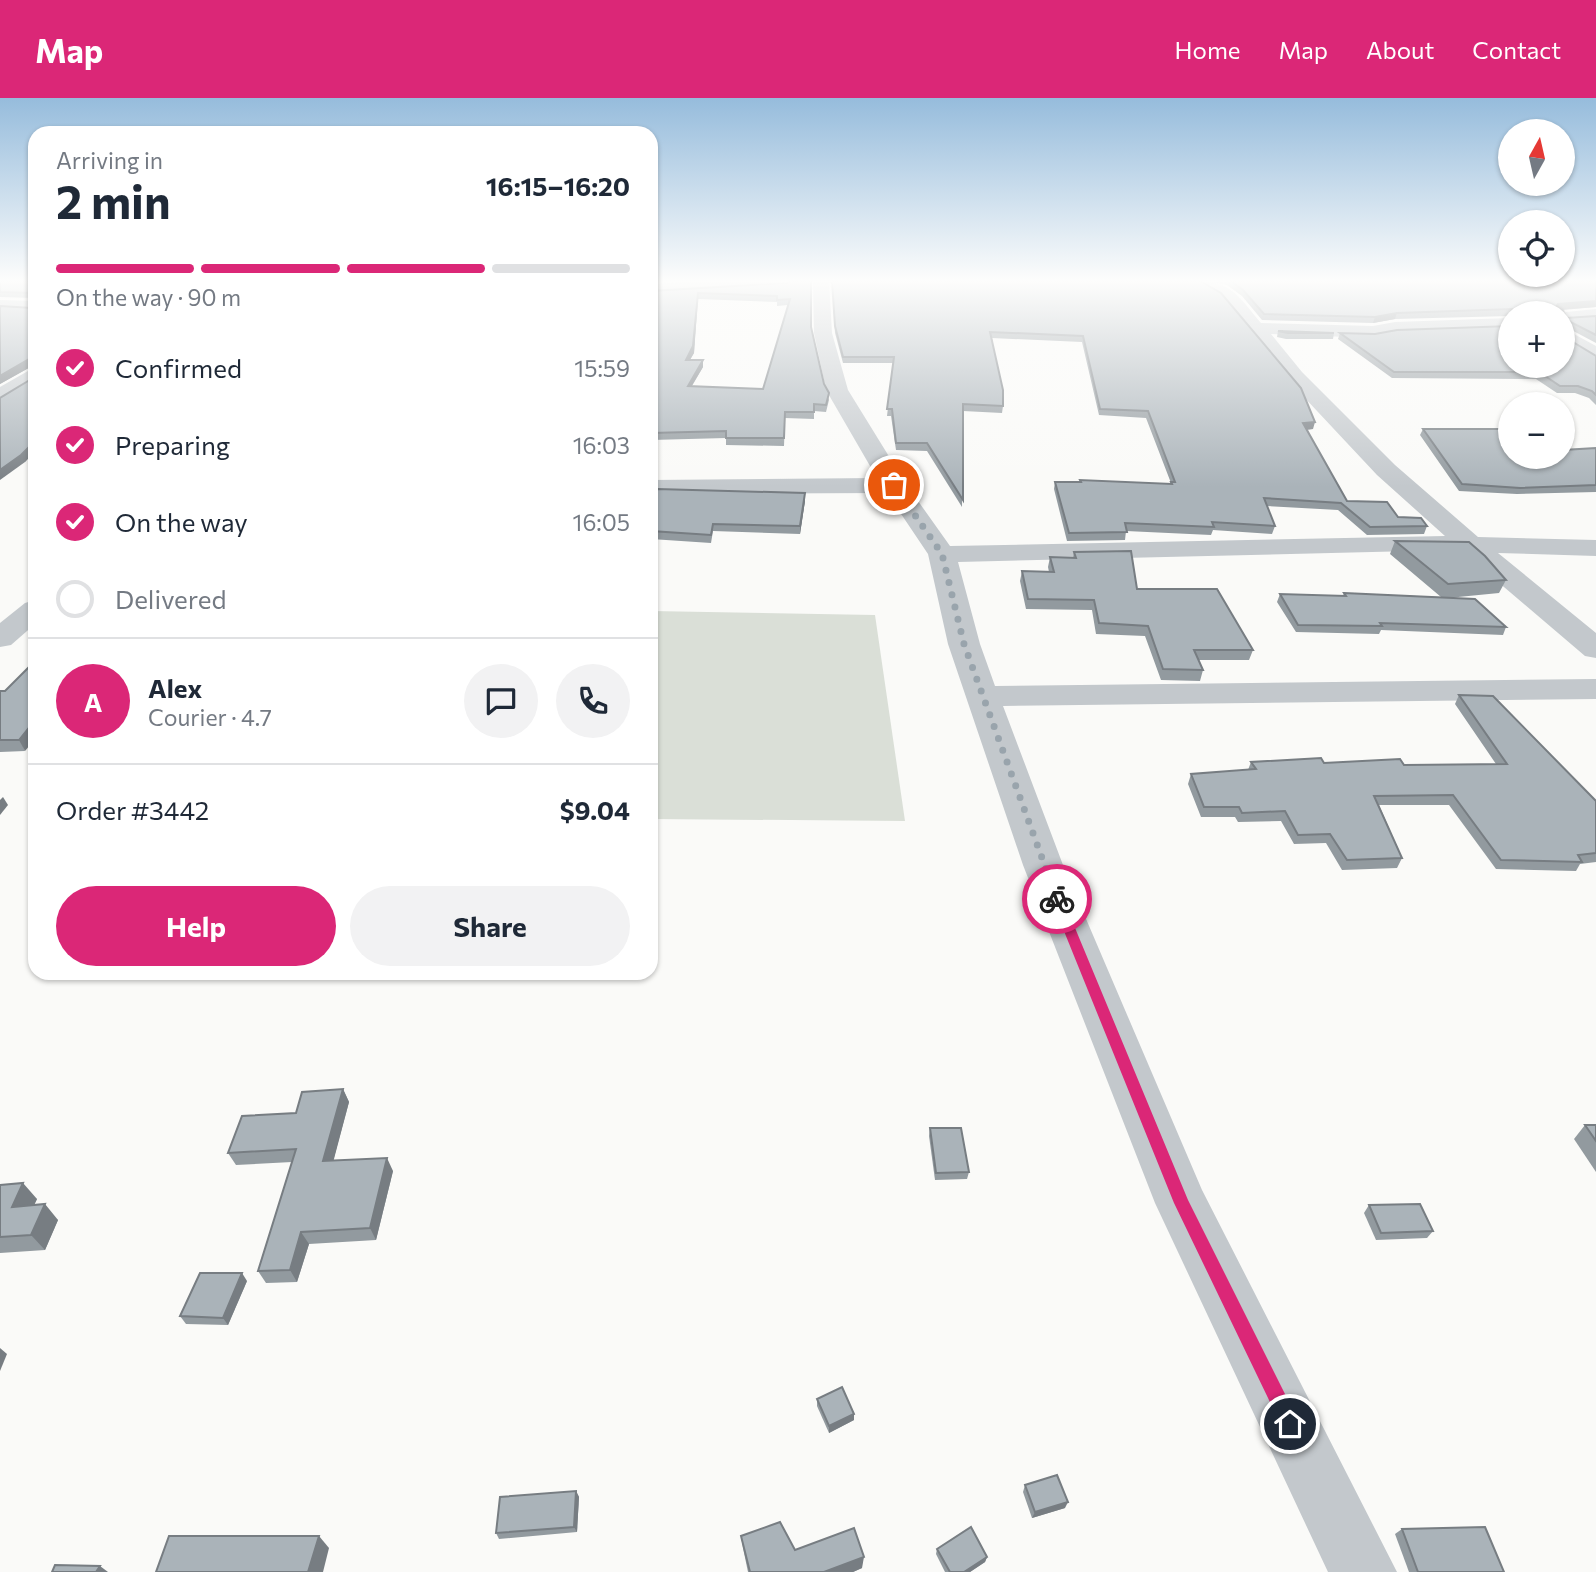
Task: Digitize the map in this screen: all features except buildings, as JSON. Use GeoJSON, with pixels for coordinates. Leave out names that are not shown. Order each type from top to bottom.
{"type":"FeatureCollection","features":[{"type":"Feature","properties":{"kind":"street"},"geometry":{"type":"LineString","coordinates":[[827,350],[837,390],[894,485],[942,554],[964,644],[1043,865],[1181,1203],[1363,1572]]}},
{"type":"Feature","properties":{"kind":"street"},"geometry":{"type":"LineString","coordinates":[[1273,350],[1336,421],[1470,544],[1596,649]]}},
{"type":"Feature","properties":{"kind":"street"},"geometry":{"type":"LineString","coordinates":[[0,396],[28,378]]}},
{"type":"Feature","properties":{"kind":"street"},"geometry":{"type":"LineString","coordinates":[[658,487],[894,485]]}},
{"type":"Feature","properties":{"kind":"street"},"geometry":{"type":"LineString","coordinates":[[942,554],[1089,549],[1203,550],[1470,544],[1596,548]]}},
{"type":"Feature","properties":{"kind":"street"},"geometry":{"type":"LineString","coordinates":[[0,616],[28,612]]}},
{"type":"Feature","properties":{"kind":"street"},"geometry":{"type":"LineString","coordinates":[[0,638],[28,614]]}},
{"type":"Feature","properties":{"kind":"street"},"geometry":{"type":"LineString","coordinates":[[982,696],[1596,689]]}},
{"type":"Feature","properties":{"kind":"shaded area"},"geometry":{"type":"Polygon","coordinates":[[[658,611],[875,615],[905,821],[658,819],[658,611]]]}},
{"type":"Feature","properties":{"kind":"way so far"},"geometry":{"type":"LineString","coordinates":[[894,485],[942,554],[964,644],[1057,899]]}},
{"type":"Feature","properties":{"kind":"route"},"geometry":{"type":"LineString","coordinates":[[1057,899],[1181,1203],[1290,1424]]}}]}
